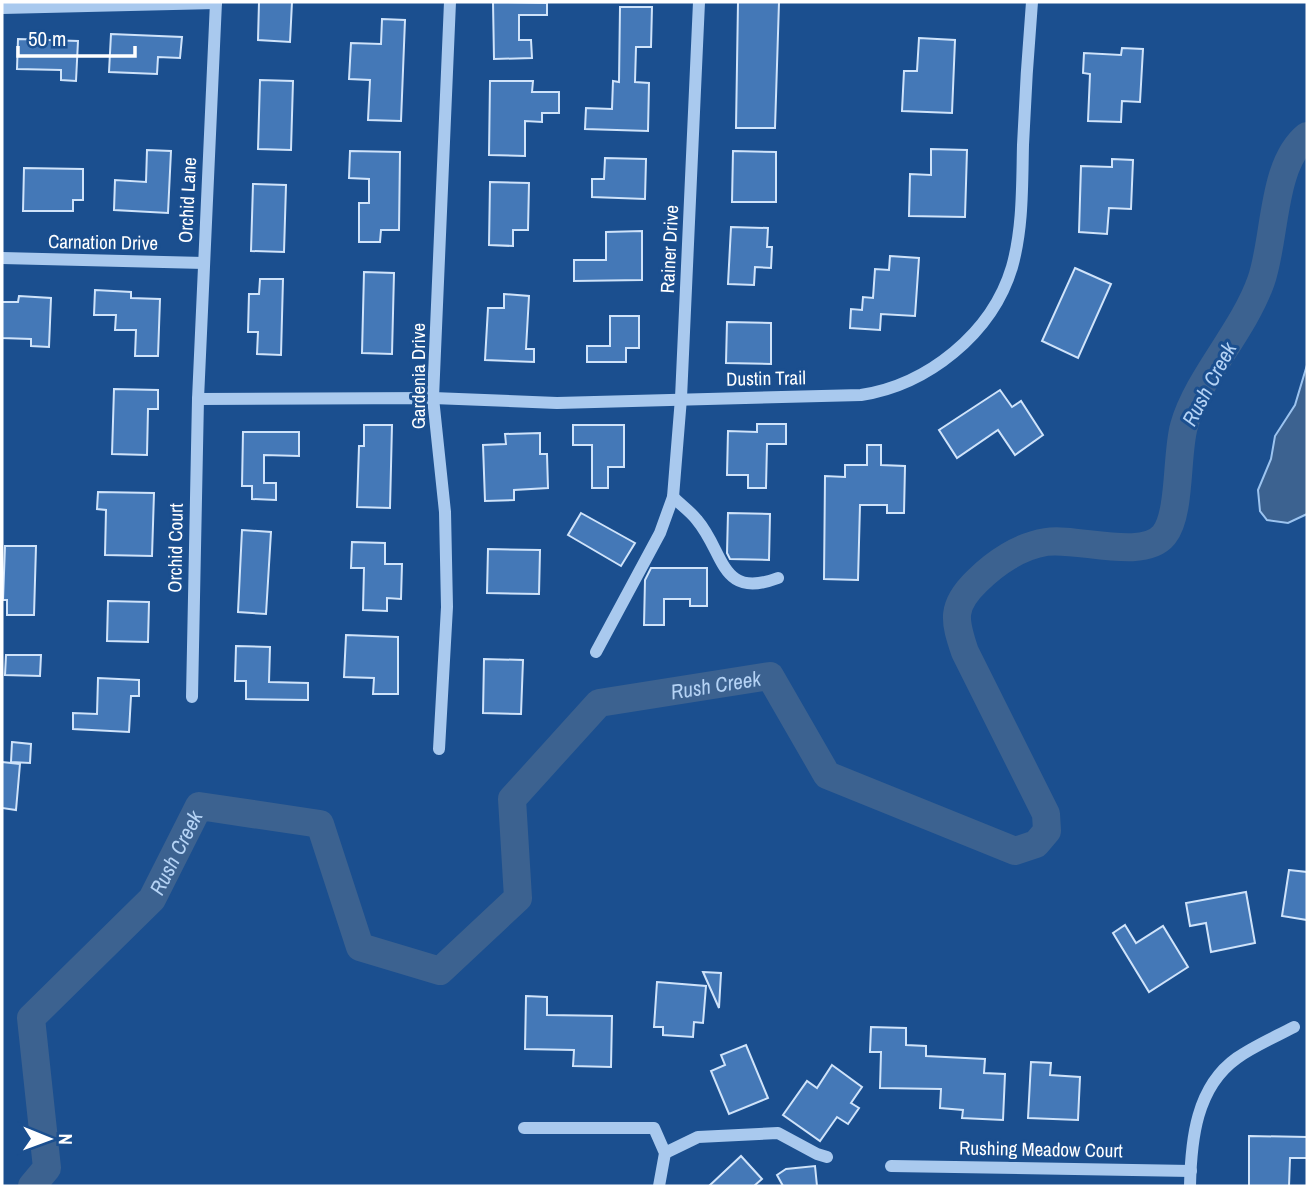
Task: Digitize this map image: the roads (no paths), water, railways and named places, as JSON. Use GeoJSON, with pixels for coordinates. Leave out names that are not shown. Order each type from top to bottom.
{"type":"FeatureCollection","features":[{"type":"Feature","properties":{"kind":"street"},"geometry":{"type":"LineString","coordinates":[[2,8],[216,2]]}},
{"type":"Feature","properties":{"kind":"street","name":"Orchid Lane"},"geometry":{"type":"LineString","coordinates":[[198,400],[216,2]]}},
{"type":"Feature","properties":{"kind":"street","name":"Gardenia Drive"},"geometry":{"type":"LineString","coordinates":[[439,749],[447,607],[446,512],[433,398],[450,2]]}},
{"type":"Feature","properties":{"kind":"street","name":"Rainer Drive"},"geometry":{"type":"LineString","coordinates":[[596,652],[660,533],[673,497],[681,398],[699,2]]}},
{"type":"Feature","properties":{"kind":"street","name":"Dustin Trail"},"geometry":{"type":"LineString","coordinates":[[198,400],[433,398],[557,403],[861,395],[888,391],[925,374],[951,355],[975,331],[1005,285],[1017,244],[1032,2]]}},
{"type":"Feature","properties":{"kind":"street","name":"Carnation Drive"},"geometry":{"type":"LineString","coordinates":[[2,258],[204,263]]}},
{"type":"Feature","properties":{"kind":"street","name":"Orchid Court"},"geometry":{"type":"LineString","coordinates":[[192,696],[198,400]]}},
{"type":"Feature","properties":{"kind":"street"},"geometry":{"type":"LineString","coordinates":[[673,497],[697,519],[730,575],[743,584],[758,585],[778,578]]}},
{"type":"Feature","properties":{"kind":"street"},"geometry":{"type":"LineString","coordinates":[[1191,1186],[1196,1121],[1204,1097],[1216,1077],[1236,1059],[1294,1027]]}},
{"type":"Feature","properties":{"kind":"street"},"geometry":{"type":"LineString","coordinates":[[524,1128],[654,1128],[665,1153],[659,1186]]}},
{"type":"Feature","properties":{"kind":"street"},"geometry":{"type":"LineString","coordinates":[[665,1153],[698,1137],[778,1133],[827,1157]]}},
{"type":"Feature","properties":{"kind":"street","name":"Rushing Meadow Court"},"geometry":{"type":"LineString","coordinates":[[891,1166],[1191,1171]]}},
{"type":"Feature","properties":{"kind":"water"},"geometry":{"type":"Polygon","coordinates":[[[1307,365],[1307,514],[1288,523],[1267,520],[1260,511],[1258,490],[1271,459],[1275,436],[1295,405],[1307,365]]]}},
{"type":"Feature","properties":{"kind":"waterway","name":"Rush Creek"},"geometry":{"type":"LineString","coordinates":[[32,1186],[47,1168],[31,1018],[152,899],[199,806],[320,824],[360,947],[440,971],[518,898],[512,799],[599,703],[770,676],[827,775],[1015,851],[1036,844],[1047,831],[1046,814],[965,652],[957,622],[959,606],[984,574],[1008,556],[1027,547],[1059,541],[1141,546],[1154,543],[1164,535],[1176,499],[1184,426],[1199,390],[1253,300],[1266,264],[1276,204],[1287,165],[1295,149],[1307,136]]}}]}
